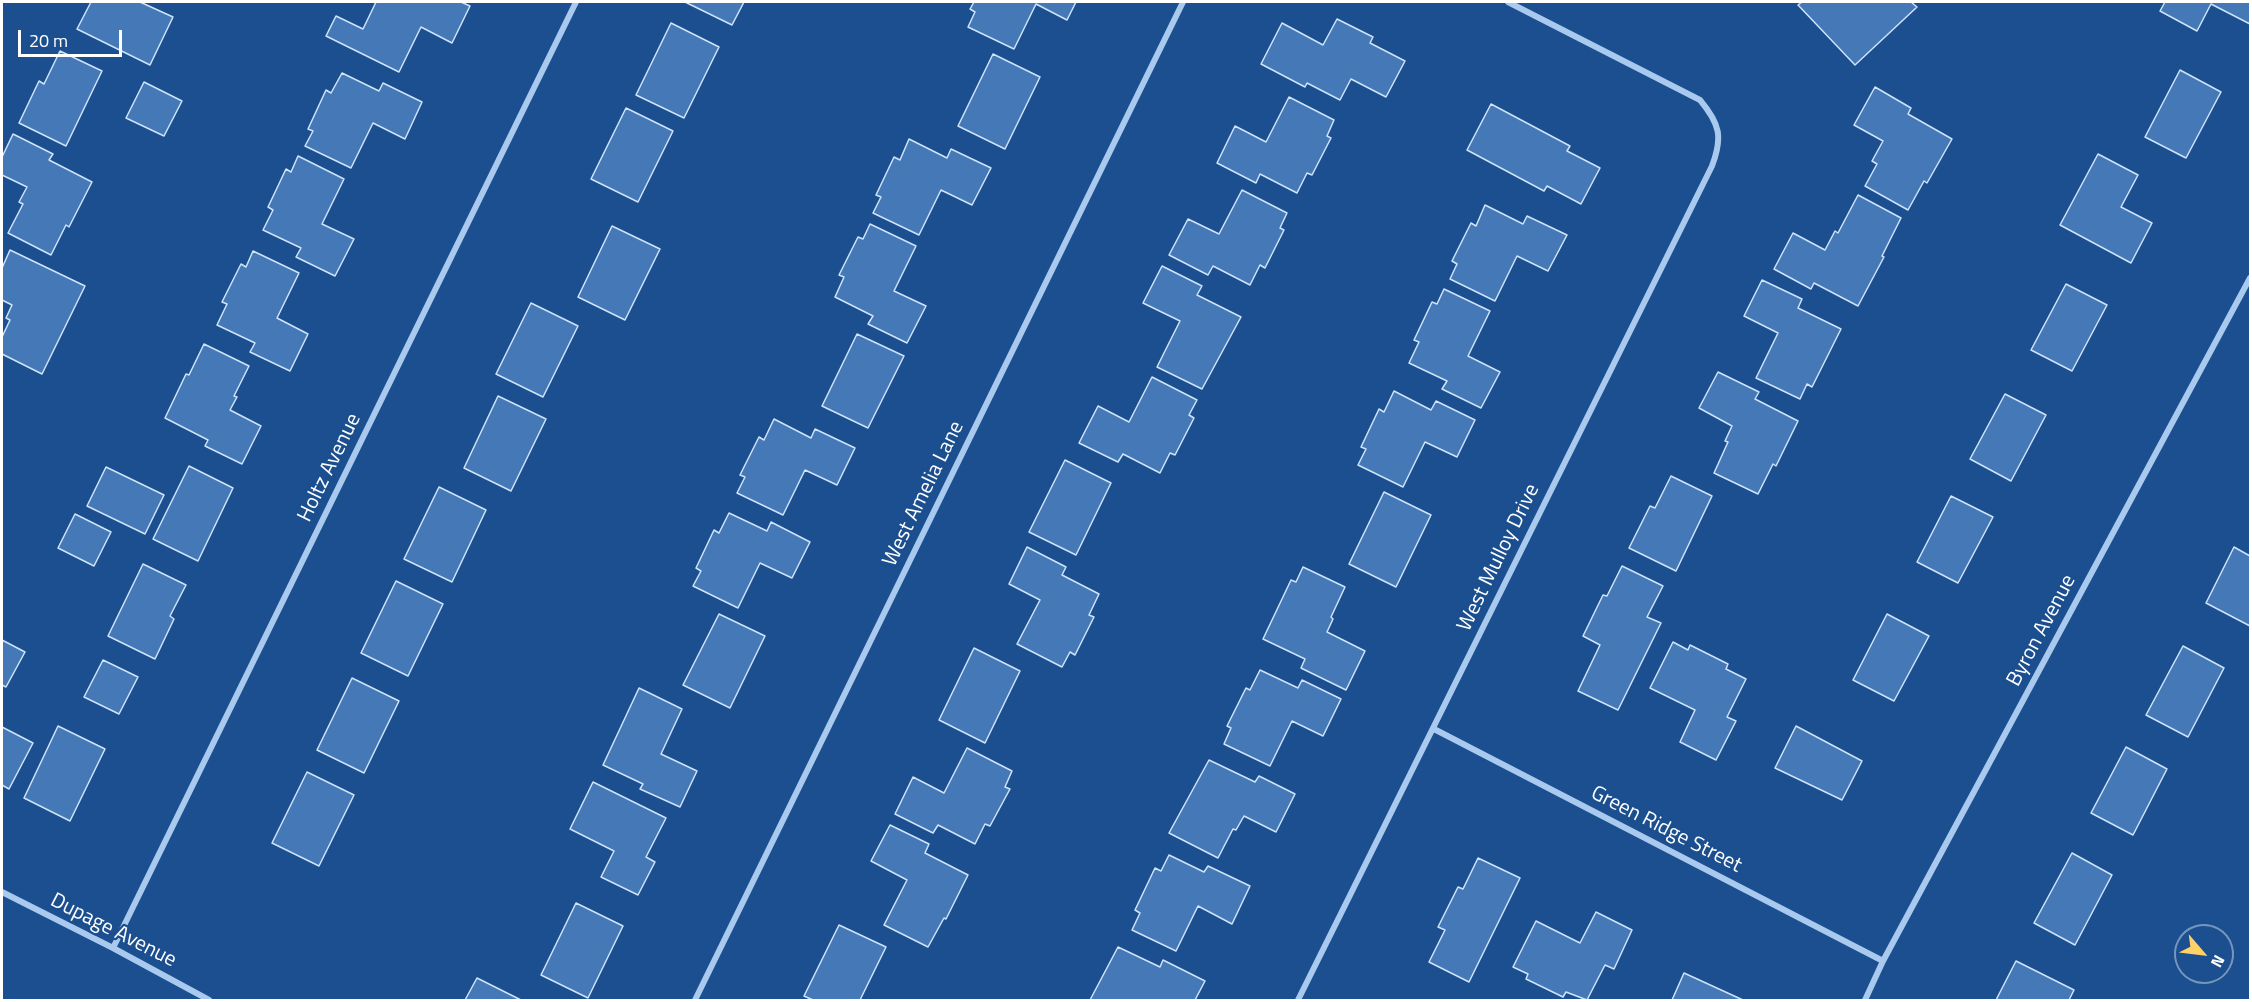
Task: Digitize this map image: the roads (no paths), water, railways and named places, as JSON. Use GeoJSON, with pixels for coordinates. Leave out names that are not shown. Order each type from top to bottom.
{"type":"FeatureCollection","features":[{"type":"Feature","properties":{"kind":"street","name":"Holtz Avenue"},"geometry":{"type":"LineString","coordinates":[[113,948],[576,2]]}},
{"type":"Feature","properties":{"kind":"street","name":"West Amelia Lane"},"geometry":{"type":"LineString","coordinates":[[694,1000],[1183,2]]}},
{"type":"Feature","properties":{"kind":"street","name":"West Mulloy Drive"},"geometry":{"type":"LineString","coordinates":[[1298,1000],[1434,729],[1719,148],[1718,128],[1712,114],[1700,100],[1508,2]]}},
{"type":"Feature","properties":{"kind":"street","name":"Byron Avenue"},"geometry":{"type":"LineString","coordinates":[[1865,1000],[1883,961],[2250,278]]}},
{"type":"Feature","properties":{"kind":"street","name":"Green Ridge Street"},"geometry":{"type":"LineString","coordinates":[[1434,729],[1883,961]]}},
{"type":"Feature","properties":{"kind":"street","name":"Dupage Avenue"},"geometry":{"type":"LineString","coordinates":[[2,892],[209,1000]]}}]}
